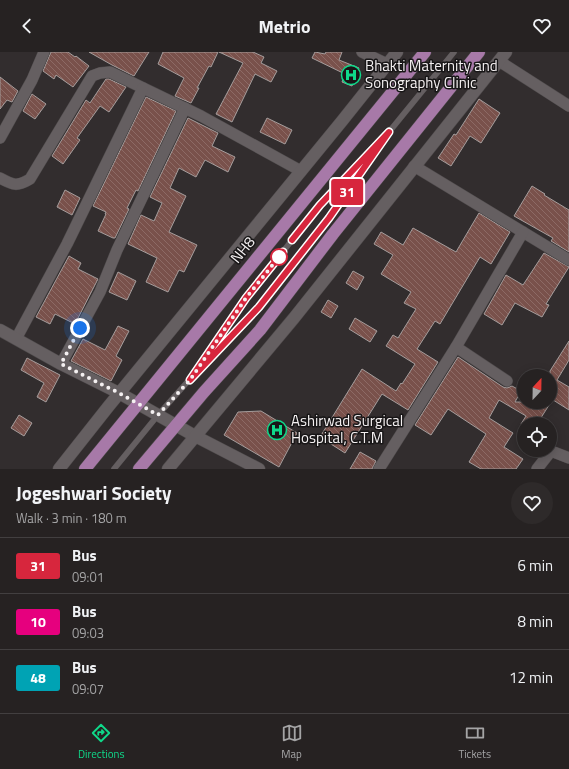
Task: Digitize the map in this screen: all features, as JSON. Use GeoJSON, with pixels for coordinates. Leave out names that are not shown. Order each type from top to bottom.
{"type":"FeatureCollection","features":[{"type":"Feature","properties":{"kind":"main road","name":"NH8"},"geometry":{"type":"LineString","coordinates":[[85,469],[426,52]]}},
{"type":"Feature","properties":{"kind":"main road"},"geometry":{"type":"LineString","coordinates":[[139,469],[260,330],[333,234],[479,52]]}},
{"type":"Feature","properties":{"kind":"street"},"geometry":{"type":"LineString","coordinates":[[0,138],[32,80],[44,52]]}},
{"type":"Feature","properties":{"kind":"street"},"geometry":{"type":"LineString","coordinates":[[362,52],[387,64]]}},
{"type":"Feature","properties":{"kind":"street"},"geometry":{"type":"LineString","coordinates":[[59,469],[119,393],[397,52]]}},
{"type":"Feature","properties":{"kind":"street"},"geometry":{"type":"LineString","coordinates":[[168,469],[294,318],[502,56],[569,106]]}},
{"type":"Feature","properties":{"kind":"street"},"geometry":{"type":"LineString","coordinates":[[0,178],[13,185],[22,184],[30,180],[92,76],[110,72],[185,108],[301,171]]}},
{"type":"Feature","properties":{"kind":"street"},"geometry":{"type":"LineString","coordinates":[[16,339],[67,244],[143,88]]}},
{"type":"Feature","properties":{"kind":"street"},"geometry":{"type":"LineString","coordinates":[[61,364],[100,292],[117,250],[185,108]]}},
{"type":"Feature","properties":{"kind":"street"},"geometry":{"type":"LineString","coordinates":[[414,166],[569,260]]}},
{"type":"Feature","properties":{"kind":"street"},"geometry":{"type":"LineString","coordinates":[[379,469],[456,347],[523,232]]}},
{"type":"Feature","properties":{"kind":"street"},"geometry":{"type":"LineString","coordinates":[[0,330],[259,469]]}},
{"type":"Feature","properties":{"kind":"street"},"geometry":{"type":"LineString","coordinates":[[456,347],[507,381]]}},
{"type":"Feature","properties":{"kind":"street"},"geometry":{"type":"LineString","coordinates":[[537,469],[552,451],[569,458]]}},
{"type":"Feature","properties":{"kind":"lane"},"geometry":{"type":"LineString","coordinates":[[114,469],[158,415],[259,307],[329,218],[389,132],[454,52]]}},
{"type":"Feature","properties":{"kind":"lane"},"geometry":{"type":"LineString","coordinates":[[190,380],[246,298],[320,205],[389,132]]}},
{"type":"Feature","properties":{"kind":"building"},"geometry":{"type":"Polygon","coordinates":[[[51,52],[68,52],[89,66],[73,87],[56,75],[54,79],[43,71],[51,52]]]}},
{"type":"Feature","properties":{"kind":"building"},"geometry":{"type":"Polygon","coordinates":[[[89,52],[149,52],[134,76],[89,52]]]}},
{"type":"Feature","properties":{"kind":"building"},"geometry":{"type":"Polygon","coordinates":[[[163,52],[218,52],[211,67],[209,66],[197,88],[199,88],[191,103],[175,96],[184,78],[158,64],[163,52]]]}},
{"type":"Feature","properties":{"kind":"building"},"geometry":{"type":"Polygon","coordinates":[[[219,52],[253,52],[264,57],[261,63],[277,71],[271,82],[255,74],[232,122],[216,114],[243,63],[219,52]]]}},
{"type":"Feature","properties":{"kind":"building"},"geometry":{"type":"Polygon","coordinates":[[[315,52],[325,54],[326,52],[342,52],[339,60],[359,68],[352,86],[342,82],[345,74],[312,58],[315,52]]]}},
{"type":"Feature","properties":{"kind":"building"},"geometry":{"type":"Polygon","coordinates":[[[0,77],[18,91],[12,102],[7,100],[0,109],[0,77]]]}},
{"type":"Feature","properties":{"kind":"building"},"geometry":{"type":"Polygon","coordinates":[[[106,79],[126,87],[109,112],[100,106],[77,138],[80,140],[63,164],[52,156],[86,100],[90,103],[106,79]]]}},
{"type":"Feature","properties":{"kind":"building"},"geometry":{"type":"Polygon","coordinates":[[[32,94],[46,104],[35,119],[23,111],[32,94]]]}},
{"type":"Feature","properties":{"kind":"building"},"geometry":{"type":"Polygon","coordinates":[[[146,97],[176,111],[138,191],[136,190],[127,208],[129,209],[115,238],[113,238],[98,231],[106,212],[93,206],[146,97]]]}},
{"type":"Feature","properties":{"kind":"building"},"geometry":{"type":"Polygon","coordinates":[[[479,99],[500,113],[481,143],[470,136],[451,166],[438,158],[454,134],[456,135],[479,99]]]}},
{"type":"Feature","properties":{"kind":"building"},"geometry":{"type":"Polygon","coordinates":[[[188,118],[218,133],[212,146],[235,157],[228,172],[205,160],[196,177],[179,168],[170,188],[186,196],[169,232],[197,245],[184,272],[179,270],[168,292],[146,282],[157,258],[128,244],[141,215],[154,221],[162,203],[150,197],[188,118]]]}},
{"type":"Feature","properties":{"kind":"building"},"geometry":{"type":"Polygon","coordinates":[[[267,118],[292,130],[285,144],[260,132],[267,118]]]}},
{"type":"Feature","properties":{"kind":"building"},"geometry":{"type":"Polygon","coordinates":[[[532,186],[569,210],[569,252],[551,241],[553,238],[514,216],[532,186]]]}},
{"type":"Feature","properties":{"kind":"building"},"geometry":{"type":"Polygon","coordinates":[[[65,190],[80,198],[72,215],[57,207],[65,190]]]}},
{"type":"Feature","properties":{"kind":"building"},"geometry":{"type":"Polygon","coordinates":[[[479,213],[510,232],[491,264],[480,257],[440,324],[435,321],[417,349],[438,362],[408,410],[382,394],[345,453],[320,437],[362,369],[396,391],[415,364],[386,346],[393,335],[398,338],[416,309],[404,303],[411,292],[381,274],[393,255],[374,244],[381,232],[403,245],[413,228],[456,252],[479,213]]]}},
{"type":"Feature","properties":{"kind":"building"},"geometry":{"type":"Polygon","coordinates":[[[544,253],[569,267],[546,304],[549,305],[542,317],[515,303],[502,325],[484,314],[506,275],[523,285],[544,253]]]}},
{"type":"Feature","properties":{"kind":"building"},"geometry":{"type":"Polygon","coordinates":[[[69,256],[81,263],[78,269],[98,279],[75,324],[55,314],[50,324],[36,317],[69,256]]]}},
{"type":"Feature","properties":{"kind":"building"},"geometry":{"type":"Polygon","coordinates":[[[353,271],[364,277],[357,290],[346,283],[353,271]]]}},
{"type":"Feature","properties":{"kind":"building"},"geometry":{"type":"Polygon","coordinates":[[[118,272],[136,281],[127,300],[109,292],[118,272]]]}},
{"type":"Feature","properties":{"kind":"building"},"geometry":{"type":"Polygon","coordinates":[[[328,300],[338,306],[331,318],[321,312],[328,300]]]}},
{"type":"Feature","properties":{"kind":"building"},"geometry":{"type":"Polygon","coordinates":[[[355,318],[377,331],[370,342],[349,329],[355,318]]]}},
{"type":"Feature","properties":{"kind":"building"},"geometry":{"type":"Polygon","coordinates":[[[118,326],[129,331],[116,356],[122,360],[111,381],[71,361],[83,339],[105,350],[118,326]]]}},
{"type":"Feature","properties":{"kind":"building"},"geometry":{"type":"Polygon","coordinates":[[[569,341],[569,360],[557,380],[557,369],[551,369],[569,341]]]}},
{"type":"Feature","properties":{"kind":"building"},"geometry":{"type":"Polygon","coordinates":[[[458,357],[503,387],[507,388],[512,386],[517,389],[517,398],[515,402],[517,402],[517,409],[547,409],[541,417],[525,417],[499,400],[489,418],[513,433],[504,447],[517,455],[517,457],[523,459],[516,469],[481,469],[469,462],[486,434],[448,409],[431,435],[415,425],[458,357]]]}},
{"type":"Feature","properties":{"kind":"building"},"geometry":{"type":"Polygon","coordinates":[[[27,358],[60,375],[46,402],[37,397],[44,383],[21,370],[27,358]]]}},
{"type":"Feature","properties":{"kind":"building"},"geometry":{"type":"Polygon","coordinates":[[[557,380],[569,387],[569,410],[557,402],[557,380]]]}},
{"type":"Feature","properties":{"kind":"building"},"geometry":{"type":"Polygon","coordinates":[[[261,411],[297,433],[279,467],[224,435],[238,412],[261,411]]]}},
{"type":"Feature","properties":{"kind":"building"},"geometry":{"type":"Polygon","coordinates":[[[19,415],[32,423],[24,436],[11,428],[19,415]]]}},
{"type":"Feature","properties":{"kind":"building"},"geometry":{"type":"Polygon","coordinates":[[[360,452],[376,461],[372,469],[350,469],[360,452]]]}},
{"type":"Feature","properties":{"kind":"bus line","name":"31"},"geometry":{"type":"LineString","coordinates":[[283,252],[246,298],[190,380],[259,307],[329,218],[389,132],[320,205],[292,240]]}},
{"type":"Feature","properties":{"kind":"place","name":"Bhakti Maternity and Sonography Clinic"},"geometry":{"type":"Point","coordinates":[351,75]}},
{"type":"Feature","properties":{"kind":"place","name":"Ashirwad Surgical Hospital, C.T.M"},"geometry":{"type":"Point","coordinates":[277,430]}},
{"type":"Feature","properties":{"kind":"route"},"geometry":{"type":"LineString","coordinates":[[80,328],[61,364],[119,393],[158,415],[190,380],[246,298],[283,252],[279,257]]}}]}
